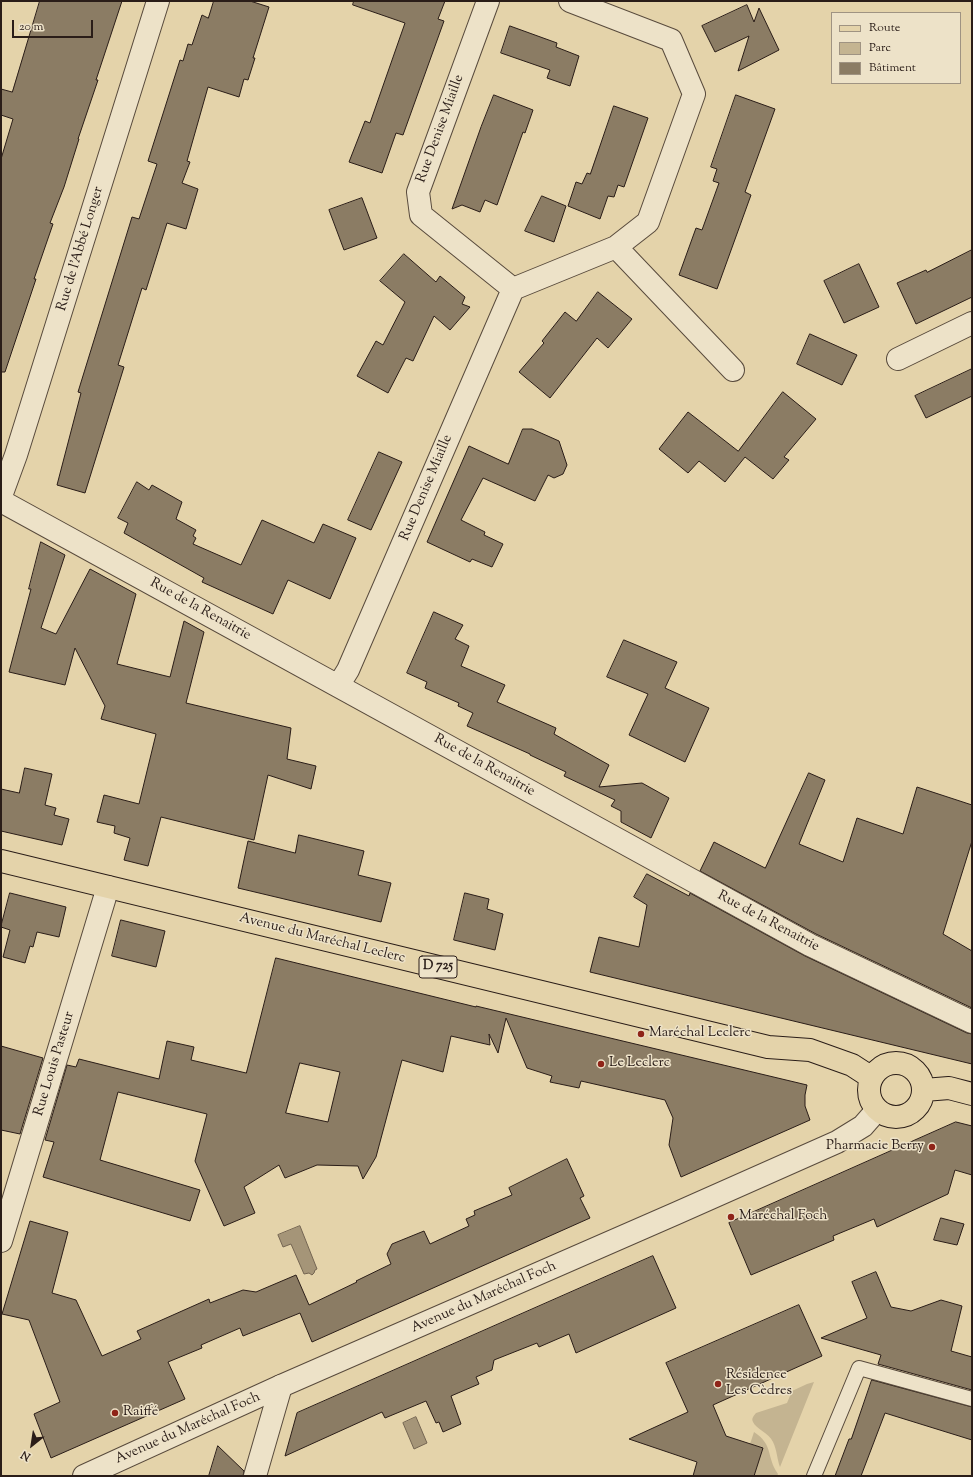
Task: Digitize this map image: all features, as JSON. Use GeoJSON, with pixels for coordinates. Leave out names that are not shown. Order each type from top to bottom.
{"type":"FeatureCollection","features":[{"type":"Feature","properties":{"kind":"main road","name":"Avenue du Maréchal Leclerc"},"geometry":{"type":"LineString","coordinates":[[1,861],[768,1047],[810,1050],[852,1065],[872,1078]]}},
{"type":"Feature","properties":{"kind":"main road"},"geometry":{"type":"LineString","coordinates":[[894,1063],[902,1063],[911,1067],[918,1073],[924,1090],[918,1107],[912,1113],[903,1117],[885,1115],[872,1103],[869,1095],[872,1078],[877,1071],[885,1065],[894,1063]]}},
{"type":"Feature","properties":{"kind":"main road"},"geometry":{"type":"LineString","coordinates":[[924,1090],[949,1088],[972,1094]]}},
{"type":"Feature","properties":{"kind":"street","name":"Rue de l’Abbé Longer"},"geometry":{"type":"LineString","coordinates":[[1,496],[19,448],[158,1]]}},
{"type":"Feature","properties":{"kind":"street","name":"Rue Denise Miaille"},"geometry":{"type":"LineString","coordinates":[[338,686],[348,670],[513,289],[421,215],[418,192],[488,1]]}},
{"type":"Feature","properties":{"kind":"street"},"geometry":{"type":"LineString","coordinates":[[513,289],[616,247],[648,222],[694,94],[671,40],[570,1]]}},
{"type":"Feature","properties":{"kind":"street"},"geometry":{"type":"LineString","coordinates":[[616,247],[733,370]]}},
{"type":"Feature","properties":{"kind":"street"},"geometry":{"type":"LineString","coordinates":[[898,359],[972,323]]}},
{"type":"Feature","properties":{"kind":"street","name":"Rue de la Renaitrie"},"geometry":{"type":"LineString","coordinates":[[1,501],[810,945],[972,1022]]}},
{"type":"Feature","properties":{"kind":"street","name":"Rue Louis Pasteur"},"geometry":{"type":"LineString","coordinates":[[1,1241],[108,887]]}},
{"type":"Feature","properties":{"kind":"street","name":"Avenue du Maréchal Foch"},"geometry":{"type":"LineString","coordinates":[[84,1476],[281,1386],[677,1214],[837,1142],[863,1126],[878,1110]]}},
{"type":"Feature","properties":{"kind":"street"},"geometry":{"type":"LineString","coordinates":[[255,1476],[281,1386]]}},
{"type":"Feature","properties":{"kind":"lane"},"geometry":{"type":"LineString","coordinates":[[814,1476],[859,1368],[972,1399]]}},
{"type":"Feature","properties":{"kind":"green space"},"geometry":{"type":"Polygon","coordinates":[[[814,1382],[780,1467],[773,1442],[769,1436],[752,1421],[753,1418],[756,1413],[787,1403],[792,1391],[814,1382]]]}},
{"type":"Feature","properties":{"kind":"green space"},"geometry":{"type":"Polygon","coordinates":[[[754,1432],[760,1437],[767,1447],[774,1468],[778,1474],[777,1476],[754,1476],[763,1448],[750,1444],[754,1432]]]}},
{"type":"Feature","properties":{"kind":"shaded area"},"geometry":{"type":"Polygon","coordinates":[[[300,1226],[317,1269],[312,1275],[309,1273],[304,1274],[291,1244],[283,1247],[278,1235],[300,1226]]]}},
{"type":"Feature","properties":{"kind":"shaded area"},"geometry":{"type":"Polygon","coordinates":[[[416,1417],[427,1443],[414,1449],[403,1423],[416,1417]]]}},
{"type":"Feature","properties":{"kind":"building"},"geometry":{"type":"Polygon","coordinates":[[[40,1],[122,1],[96,80],[98,80],[64,187],[50,223],[53,224],[34,279],[36,279],[5,372],[1,372],[1,159],[13,119],[1,115],[1,89],[12,92],[40,1]]]}},
{"type":"Feature","properties":{"kind":"building"},"geometry":{"type":"Polygon","coordinates":[[[214,1],[250,1],[269,7],[253,58],[255,58],[248,80],[244,79],[239,97],[208,87],[187,161],[190,162],[182,183],[198,189],[186,229],[167,223],[146,290],[142,288],[118,365],[124,367],[85,493],[57,485],[81,393],[78,392],[132,217],[139,219],[157,164],[148,161],[180,60],[183,61],[188,44],[192,45],[202,15],[208,18],[214,1]]]}},
{"type":"Feature","properties":{"kind":"building"},"geometry":{"type":"Polygon","coordinates":[[[354,1],[445,1],[438,19],[444,21],[403,135],[396,133],[382,173],[349,162],[365,121],[370,123],[405,23],[353,5],[354,1]]]}},
{"type":"Feature","properties":{"kind":"building"},"geometry":{"type":"Polygon","coordinates":[[[747,5],[754,22],[759,8],[779,50],[738,71],[749,36],[715,52],[702,26],[747,5]]]}},
{"type":"Feature","properties":{"kind":"building"},"geometry":{"type":"Polygon","coordinates":[[[510,26],[557,43],[556,47],[579,56],[570,86],[547,78],[550,70],[501,53],[510,26]]]}},
{"type":"Feature","properties":{"kind":"building"},"geometry":{"type":"Polygon","coordinates":[[[494,95],[533,110],[525,133],[523,132],[497,205],[485,200],[480,212],[462,205],[452,209],[481,127],[494,95]]]}},
{"type":"Feature","properties":{"kind":"building"},"geometry":{"type":"Polygon","coordinates":[[[736,95],[775,109],[745,192],[751,195],[717,289],[679,275],[696,228],[702,230],[719,183],[713,181],[717,169],[711,167],[736,95]]]}},
{"type":"Feature","properties":{"kind":"building"},"geometry":{"type":"Polygon","coordinates":[[[614,106],[648,118],[624,187],[618,185],[614,197],[608,196],[600,219],[568,206],[576,182],[582,184],[587,173],[590,174],[614,106]]]}},
{"type":"Feature","properties":{"kind":"building"},"geometry":{"type":"Polygon","coordinates":[[[542,196],[566,206],[554,242],[525,231],[542,196]]]}},
{"type":"Feature","properties":{"kind":"building"},"geometry":{"type":"Polygon","coordinates":[[[362,198],[377,238],[344,250],[329,210],[362,198]]]}},
{"type":"Feature","properties":{"kind":"building"},"geometry":{"type":"Polygon","coordinates":[[[972,250],[972,297],[916,324],[897,283],[926,270],[927,272],[972,250]]]}},
{"type":"Feature","properties":{"kind":"building"},"geometry":{"type":"Polygon","coordinates":[[[404,254],[436,282],[440,276],[465,297],[462,304],[470,307],[450,330],[434,316],[413,361],[406,358],[388,393],[357,376],[376,341],[383,345],[405,302],[380,281],[404,254]]]}},
{"type":"Feature","properties":{"kind":"building"},"geometry":{"type":"Polygon","coordinates":[[[859,264],[879,307],[844,323],[824,281],[859,264]]]}},
{"type":"Feature","properties":{"kind":"building"},"geometry":{"type":"Polygon","coordinates":[[[598,292],[632,319],[608,348],[597,338],[550,398],[519,372],[544,343],[542,341],[565,312],[576,321],[598,292]]]}},
{"type":"Feature","properties":{"kind":"building"},"geometry":{"type":"Polygon","coordinates":[[[810,334],[857,355],[842,385],[797,364],[810,334]]]}},
{"type":"Feature","properties":{"kind":"building"},"geometry":{"type":"Polygon","coordinates":[[[972,369],[972,396],[926,418],[915,396],[972,369]]]}},
{"type":"Feature","properties":{"kind":"building"},"geometry":{"type":"Polygon","coordinates":[[[783,392],[816,419],[784,457],[789,460],[773,479],[745,457],[725,482],[699,461],[688,473],[659,449],[688,412],[738,451],[783,392]]]}},
{"type":"Feature","properties":{"kind":"building"},"geometry":{"type":"Polygon","coordinates":[[[523,429],[532,429],[559,441],[567,465],[563,474],[554,478],[548,475],[535,501],[483,478],[461,520],[485,532],[484,535],[503,544],[492,567],[472,559],[470,562],[427,542],[469,446],[508,464],[523,429]]]}},
{"type":"Feature","properties":{"kind":"building"},"geometry":{"type":"Polygon","coordinates":[[[379,452],[402,462],[371,530],[348,520],[379,452]]]}},
{"type":"Feature","properties":{"kind":"building"},"geometry":{"type":"Polygon","coordinates":[[[137,482],[149,490],[152,485],[182,502],[176,519],[196,530],[193,536],[196,538],[193,544],[241,565],[262,520],[314,543],[323,524],[356,538],[330,599],[288,580],[273,614],[202,582],[204,578],[124,533],[128,523],[118,518],[137,482]]]}},
{"type":"Feature","properties":{"kind":"building"},"geometry":{"type":"Polygon","coordinates":[[[41,542],[65,555],[41,628],[56,634],[90,569],[136,594],[117,664],[170,677],[184,621],[204,632],[186,703],[291,728],[287,759],[316,766],[311,789],[268,775],[254,840],[161,817],[148,866],[124,860],[130,838],[114,833],[115,826],[97,822],[104,795],[139,804],[156,734],[101,719],[105,706],[75,648],[65,685],[9,672],[31,589],[29,589],[41,542]]]}},
{"type":"Feature","properties":{"kind":"building"},"geometry":{"type":"Polygon","coordinates":[[[434,612],[463,625],[455,639],[469,646],[461,666],[505,685],[497,702],[556,728],[554,734],[609,765],[599,787],[642,783],[669,798],[651,838],[621,822],[621,811],[611,806],[615,800],[564,776],[566,772],[530,754],[467,726],[473,713],[458,706],[459,703],[425,688],[427,682],[407,673],[434,612]]]}},
{"type":"Feature","properties":{"kind":"building"},"geometry":{"type":"Polygon","coordinates":[[[624,640],[677,662],[665,688],[709,708],[685,762],[629,735],[648,694],[607,677],[624,640]]]}},
{"type":"Feature","properties":{"kind":"building"},"geometry":{"type":"Polygon","coordinates":[[[25,768],[52,774],[45,805],[56,808],[54,815],[69,819],[62,845],[1,831],[1,789],[19,793],[25,768]]]}},
{"type":"Feature","properties":{"kind":"building"},"geometry":{"type":"Polygon","coordinates":[[[809,773],[825,780],[799,844],[843,862],[857,818],[903,834],[917,787],[972,805],[972,841],[943,934],[972,951],[972,1008],[816,934],[700,871],[714,842],[765,868],[809,773]]]}},
{"type":"Feature","properties":{"kind":"building"},"geometry":{"type":"Polygon","coordinates":[[[299,835],[364,851],[358,875],[391,883],[381,922],[238,888],[248,841],[295,853],[299,835]]]}},
{"type":"Feature","properties":{"kind":"building"},"geometry":{"type":"Polygon","coordinates":[[[647,874],[689,896],[690,893],[805,956],[967,1033],[972,1034],[972,1064],[590,972],[599,937],[639,947],[647,905],[634,897],[647,874]]]}},
{"type":"Feature","properties":{"kind":"building"},"geometry":{"type":"Polygon","coordinates":[[[10,893],[66,907],[59,937],[37,932],[33,947],[30,946],[25,963],[3,957],[10,930],[1,926],[10,893]]]}},
{"type":"Feature","properties":{"kind":"building"},"geometry":{"type":"Polygon","coordinates":[[[465,893],[489,899],[487,909],[503,914],[495,950],[454,940],[465,893]]]}},
{"type":"Feature","properties":{"kind":"building"},"geometry":{"type":"Polygon","coordinates":[[[121,920],[165,931],[156,967],[112,956],[121,920]]]}},
{"type":"Feature","properties":{"kind":"building"},"geometry":{"type":"Polygon","coordinates":[[[276,958],[807,1085],[805,1106],[810,1120],[681,1177],[669,1145],[673,1118],[665,1100],[581,1081],[579,1088],[550,1082],[552,1076],[527,1068],[506,1018],[498,1053],[489,1034],[490,1045],[451,1036],[443,1072],[402,1060],[376,1157],[363,1179],[358,1166],[317,1165],[285,1178],[279,1165],[244,1187],[255,1213],[224,1226],[195,1161],[207,1114],[118,1092],[100,1160],[200,1190],[190,1221],[43,1177],[54,1142],[45,1140],[67,1065],[76,1067],[79,1059],[159,1079],[167,1041],[194,1047],[191,1060],[246,1073],[276,958]],[[300,1063],[286,1113],[328,1122],[340,1072],[300,1063]]]}},
{"type":"Feature","properties":{"kind":"building"},"geometry":{"type":"Polygon","coordinates":[[[1,1046],[43,1058],[20,1134],[1,1130],[1,1046]]]}},
{"type":"Feature","properties":{"kind":"building"},"geometry":{"type":"Polygon","coordinates":[[[956,1122],[972,1126],[972,1175],[955,1170],[948,1194],[877,1227],[874,1219],[833,1236],[834,1240],[751,1275],[729,1223],[956,1122]]]}},
{"type":"Feature","properties":{"kind":"building"},"geometry":{"type":"Polygon","coordinates":[[[567,1159],[584,1196],[580,1198],[590,1218],[312,1342],[300,1313],[243,1336],[240,1328],[201,1345],[202,1348],[168,1362],[185,1399],[51,1458],[34,1414],[60,1402],[29,1320],[2,1314],[30,1221],[68,1232],[52,1293],[76,1300],[102,1356],[141,1339],[137,1331],[209,1299],[210,1303],[243,1290],[256,1292],[296,1275],[309,1305],[391,1264],[387,1254],[392,1244],[424,1231],[430,1244],[469,1226],[466,1219],[475,1215],[474,1211],[512,1195],[509,1188],[567,1159]]]}},
{"type":"Feature","properties":{"kind":"building"},"geometry":{"type":"Polygon","coordinates":[[[941,1218],[964,1224],[957,1245],[934,1240],[941,1218]]]}},
{"type":"Feature","properties":{"kind":"building"},"geometry":{"type":"Polygon","coordinates":[[[653,1256],[676,1308],[576,1353],[569,1334],[539,1347],[537,1343],[494,1360],[492,1370],[476,1377],[479,1384],[451,1396],[461,1424],[443,1432],[439,1422],[436,1423],[426,1401],[385,1418],[382,1412],[285,1456],[297,1413],[653,1256]]]}},
{"type":"Feature","properties":{"kind":"building"},"geometry":{"type":"Polygon","coordinates":[[[876,1272],[891,1307],[911,1311],[941,1300],[962,1306],[951,1351],[972,1357],[972,1390],[878,1364],[881,1355],[821,1338],[867,1318],[852,1282],[876,1272]]]}},
{"type":"Feature","properties":{"kind":"building","name":"Résidence Les Cèdres"},"geometry":{"type":"Polygon","coordinates":[[[799,1305],[822,1356],[713,1405],[726,1436],[763,1448],[754,1476],[693,1476],[697,1462],[629,1439],[688,1412],[666,1363],[799,1305]]]}},
{"type":"Feature","properties":{"kind":"building"},"geometry":{"type":"Polygon","coordinates":[[[872,1380],[972,1407],[972,1440],[885,1413],[861,1476],[835,1476],[849,1439],[851,1439],[872,1380]]]}},
{"type":"Feature","properties":{"kind":"building"},"geometry":{"type":"Polygon","coordinates":[[[218,1446],[244,1471],[243,1476],[209,1476],[218,1446]]]}},
{"type":"Feature","properties":{"kind":"place","name":"Maréchal Leclerc"},"geometry":{"type":"Point","coordinates":[641,1034]}},
{"type":"Feature","properties":{"kind":"place","name":"Le Leclerc"},"geometry":{"type":"Point","coordinates":[601,1064]}},
{"type":"Feature","properties":{"kind":"place","name":"Pharmacie Berry"},"geometry":{"type":"Point","coordinates":[932,1147]}},
{"type":"Feature","properties":{"kind":"place","name":"Maréchal Foch"},"geometry":{"type":"Point","coordinates":[731,1217]}},
{"type":"Feature","properties":{"kind":"place","name":"Résidence Les Cèdres"},"geometry":{"type":"Point","coordinates":[718,1384]}},
{"type":"Feature","properties":{"kind":"place","name":"Raiffé"},"geometry":{"type":"Point","coordinates":[115,1413]}}]}
